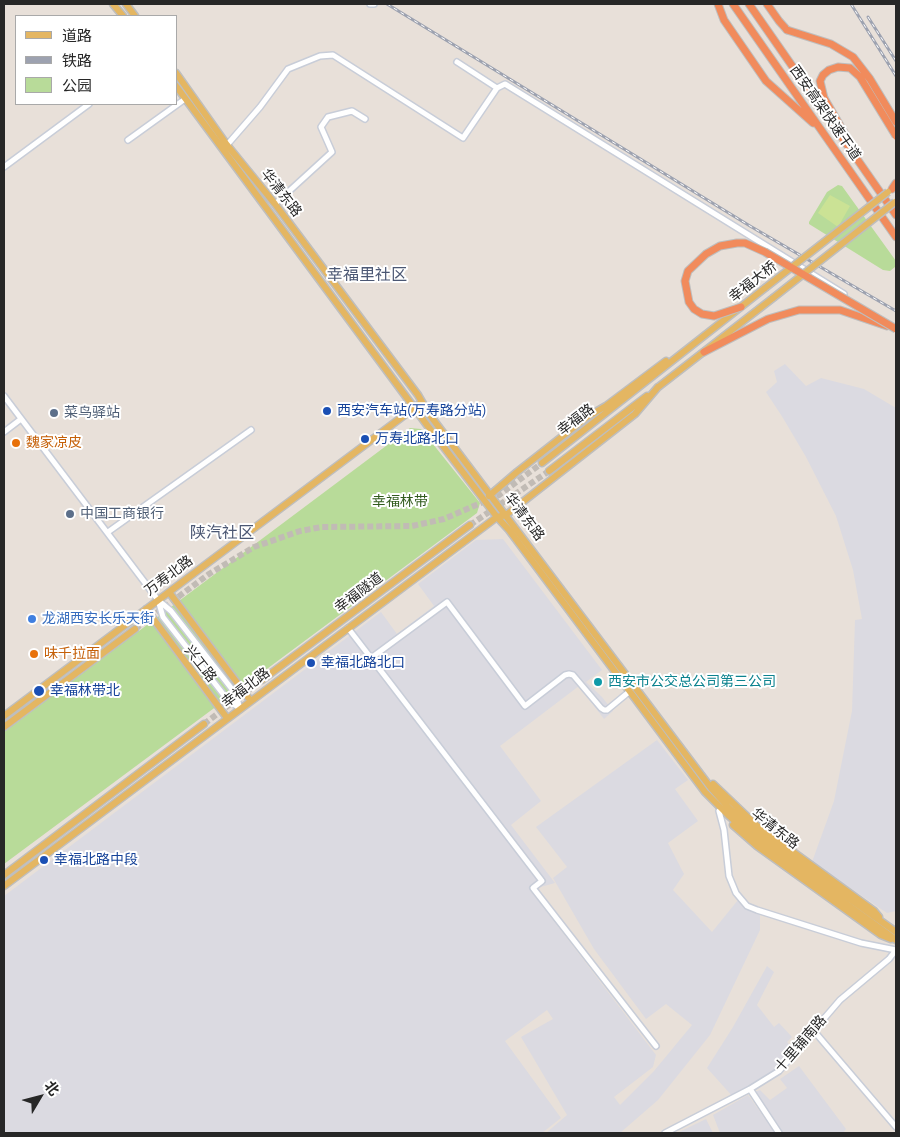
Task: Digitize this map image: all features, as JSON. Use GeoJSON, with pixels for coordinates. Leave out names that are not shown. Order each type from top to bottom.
{"type":"FeatureCollection","features":[{"type":"Feature","properties":{"kind":"highway"},"geometry":{"type":"LineString","coordinates":[[718,4],[724,20],[766,81],[820,129]]}},
{"type":"Feature","properties":{"kind":"highway","name":"西安高架快速干道"},"geometry":{"type":"LineString","coordinates":[[733,4],[896,237]]}},
{"type":"Feature","properties":{"kind":"highway","name":"西安高架快速干道"},"geometry":{"type":"LineString","coordinates":[[749,4],[896,215]]}},
{"type":"Feature","properties":{"kind":"highway"},"geometry":{"type":"LineString","coordinates":[[767,4],[787,30],[831,44],[852,57],[870,80],[896,122]]}},
{"type":"Feature","properties":{"kind":"highway"},"geometry":{"type":"LineString","coordinates":[[870,178],[824,98],[820,81],[823,75],[829,70],[838,67],[850,68],[860,77],[896,136]]}},
{"type":"Feature","properties":{"kind":"highway"},"geometry":{"type":"LineString","coordinates":[[741,308],[714,316],[702,314],[694,309],[690,302],[685,280],[688,271],[706,254],[720,246],[745,243],[765,252],[896,329]]}},
{"type":"Feature","properties":{"kind":"highway"},"geometry":{"type":"LineString","coordinates":[[704,352],[768,319],[799,310],[840,310],[896,329]]}},
{"type":"Feature","properties":{"kind":"main road"},"geometry":{"type":"LineString","coordinates":[[113,4],[122,15]]}},
{"type":"Feature","properties":{"kind":"main road"},"geometry":{"type":"LineString","coordinates":[[126,4],[134,15]]}},
{"type":"Feature","properties":{"kind":"main road","name":"华清东路"},"geometry":{"type":"LineString","coordinates":[[178,76],[227,144],[275,204],[422,402],[429,414],[719,797],[750,826],[896,932]]}},
{"type":"Feature","properties":{"kind":"main road","name":"华清东路"},"geometry":{"type":"LineString","coordinates":[[178,89],[415,408],[705,792],[740,826],[896,941]]}},
{"type":"Feature","properties":{"kind":"main road","name":"幸福大桥"},"geometry":{"type":"LineString","coordinates":[[626,398],[895,186]]}},
{"type":"Feature","properties":{"kind":"main road","name":"幸福大桥"},"geometry":{"type":"LineString","coordinates":[[633,406],[896,201]]}},
{"type":"Feature","properties":{"kind":"main road"},"geometry":{"type":"LineString","coordinates":[[484,500],[587,417],[606,406],[657,366],[689,348]]}},
{"type":"Feature","properties":{"kind":"main road"},"geometry":{"type":"LineString","coordinates":[[506,515],[635,414],[658,387]]}},
{"type":"Feature","properties":{"kind":"main road","name":"幸福路"},"geometry":{"type":"LineString","coordinates":[[542,463],[626,398]]}},
{"type":"Feature","properties":{"kind":"main road","name":"万寿北路"},"geometry":{"type":"LineString","coordinates":[[4,716],[422,402]]}},
{"type":"Feature","properties":{"kind":"main road","name":"幸福路"},"geometry":{"type":"LineString","coordinates":[[549,471],[633,406]]}},
{"type":"Feature","properties":{"kind":"main road","name":"幸福北路"},"geometry":{"type":"LineString","coordinates":[[4,886],[250,700],[497,517],[506,515]]}},
{"type":"Feature","properties":{"kind":"main road","name":"幸福隧道"},"geometry":{"type":"LineString","coordinates":[[262,680],[470,525]]}},
{"type":"Feature","properties":{"kind":"main road"},"geometry":{"type":"LineString","coordinates":[[169,592],[250,700]]}},
{"type":"Feature","properties":{"kind":"main road"},"geometry":{"type":"LineString","coordinates":[[146,609],[227,718]]}},
{"type":"Feature","properties":{"kind":"main road"},"geometry":{"type":"LineString","coordinates":[[4,727],[135,628]]}},
{"type":"Feature","properties":{"kind":"main road"},"geometry":{"type":"LineString","coordinates":[[4,875],[204,724]]}},
{"type":"Feature","properties":{"kind":"main road"},"geometry":{"type":"LineString","coordinates":[[678,756],[699,789],[719,811],[757,846],[881,935],[896,941]]}},
{"type":"Feature","properties":{"kind":"main road"},"geometry":{"type":"LineString","coordinates":[[30,855],[53,849]]}},
{"type":"Feature","properties":{"kind":"street"},"geometry":{"type":"LineString","coordinates":[[227,144],[260,107],[288,69],[320,56],[333,55],[463,138],[497,88],[505,84],[844,294]]}},
{"type":"Feature","properties":{"kind":"street"},"geometry":{"type":"LineString","coordinates":[[457,62],[497,88]]}},
{"type":"Feature","properties":{"kind":"street"},"geometry":{"type":"LineString","coordinates":[[178,104],[185,99]]}},
{"type":"Feature","properties":{"kind":"street"},"geometry":{"type":"LineString","coordinates":[[4,167],[88,105]]}},
{"type":"Feature","properties":{"kind":"street"},"geometry":{"type":"LineString","coordinates":[[128,140],[177,105]]}},
{"type":"Feature","properties":{"kind":"street"},"geometry":{"type":"LineString","coordinates":[[275,204],[332,152],[321,127],[328,117],[352,111],[365,119]]}},
{"type":"Feature","properties":{"kind":"street","name":"兴工路"},"geometry":{"type":"LineString","coordinates":[[4,396],[158,600],[171,611],[235,693],[240,708]]}},
{"type":"Feature","properties":{"kind":"street"},"geometry":{"type":"LineString","coordinates":[[4,432],[21,419]]}},
{"type":"Feature","properties":{"kind":"street"},"geometry":{"type":"LineString","coordinates":[[108,532],[251,430]]}},
{"type":"Feature","properties":{"kind":"street","name":"兴工路"},"geometry":{"type":"LineString","coordinates":[[158,600],[163,617],[168,624],[227,699],[240,708]]}},
{"type":"Feature","properties":{"kind":"street"},"geometry":{"type":"LineString","coordinates":[[371,658],[447,602],[525,706],[565,675],[569,674],[573,675],[604,710],[607,710],[630,691]]}},
{"type":"Feature","properties":{"kind":"street"},"geometry":{"type":"LineString","coordinates":[[348,628],[542,881],[533,888],[656,1046]]}},
{"type":"Feature","properties":{"kind":"street"},"geometry":{"type":"LineString","coordinates":[[719,811],[723,824],[729,876],[736,893],[747,906],[861,943],[896,950]]}},
{"type":"Feature","properties":{"kind":"street","name":"十里铺南路"},"geometry":{"type":"LineString","coordinates":[[665,1133],[750,1090],[779,1071],[840,1000],[889,959],[896,950]]}},
{"type":"Feature","properties":{"kind":"street"},"geometry":{"type":"LineString","coordinates":[[814,1031],[896,1127]]}},
{"type":"Feature","properties":{"kind":"street"},"geometry":{"type":"LineString","coordinates":[[750,1090],[779,1133]]}},
{"type":"Feature","properties":{"kind":"shaded area"},"geometry":{"type":"Polygon","coordinates":[[[785,364],[806,386],[821,378],[864,389],[896,408],[896,911],[887,913],[812,862],[834,801],[852,711],[855,620],[862,619],[853,570],[836,516],[806,457],[766,392],[777,382],[774,371],[785,364]]]}},
{"type":"Feature","properties":{"kind":"shaded area"},"geometry":{"type":"Polygon","coordinates":[[[503,539],[602,670],[586,682],[613,711],[604,719],[579,686],[500,746],[541,801],[511,825],[555,883],[530,890],[656,1055],[653,1067],[614,1097],[620,1105],[654,1071],[692,1025],[666,1004],[646,1019],[594,949],[553,878],[567,867],[536,827],[657,740],[688,780],[675,789],[698,821],[668,843],[684,874],[673,890],[712,932],[738,900],[760,914],[760,930],[710,1035],[658,1100],[620,1133],[546,1133],[567,1115],[521,1037],[553,1019],[547,1010],[505,1041],[561,1118],[542,1133],[4,1133],[4,896],[381,612],[397,634],[434,606],[418,584],[476,540],[503,539]]]}},
{"type":"Feature","properties":{"kind":"shaded area"},"geometry":{"type":"Polygon","coordinates":[[[767,966],[774,972],[757,1005],[774,1027],[779,1023],[792,1037],[787,1042],[794,1050],[773,1074],[733,1097],[707,1068],[733,1027],[767,966]]]}},
{"type":"Feature","properties":{"kind":"shaded area"},"geometry":{"type":"Polygon","coordinates":[[[799,1066],[846,1129],[843,1133],[782,1133],[755,1092],[760,1090],[770,1100],[787,1088],[780,1079],[799,1066]]]}},
{"type":"Feature","properties":{"kind":"shaded area"},"geometry":{"type":"Polygon","coordinates":[[[748,1095],[775,1133],[720,1133],[713,1115],[748,1095]]]}},
{"type":"Feature","properties":{"kind":"shaded area"},"geometry":{"type":"Polygon","coordinates":[[[706,1119],[713,1133],[677,1133],[706,1119]]]}},
{"type":"Feature","properties":{"kind":"green space"},"geometry":{"type":"Polygon","coordinates":[[[838,185],[842,186],[896,261],[895,267],[890,271],[883,270],[809,224],[827,192],[838,185]]]}},
{"type":"Feature","properties":{"kind":"green space"},"geometry":{"type":"Polygon","coordinates":[[[830,195],[850,206],[838,227],[818,213],[830,195]]]}},
{"type":"Feature","properties":{"kind":"green space","name":"幸福林带"},"geometry":{"type":"Polygon","coordinates":[[[410,428],[421,429],[480,503],[477,513],[4,864],[4,732],[410,428]]]}},
{"type":"Feature","properties":{"kind":"tunnel"},"geometry":{"type":"LineString","coordinates":[[135,629],[209,574],[254,547],[300,531],[322,527],[412,526],[444,519],[499,495],[542,463]]}},
{"type":"Feature","properties":{"kind":"tunnel"},"geometry":{"type":"LineString","coordinates":[[470,525],[549,471]]}},
{"type":"Feature","properties":{"kind":"tunnel"},"geometry":{"type":"LineString","coordinates":[[204,724],[262,680]]}},
{"type":"Feature","properties":{"kind":"railway"},"geometry":{"type":"LineString","coordinates":[[387,4],[750,226],[896,311]]}},
{"type":"Feature","properties":{"kind":"railway"},"geometry":{"type":"LineString","coordinates":[[851,4],[896,76]]}},
{"type":"Feature","properties":{"kind":"railway"},"geometry":{"type":"LineString","coordinates":[[868,17],[896,61]]}},
{"type":"Feature","properties":{"kind":"place","name":"西安汽车站(万寿路分站)"},"geometry":{"type":"Point","coordinates":[327,411]}},
{"type":"Feature","properties":{"kind":"place","name":"菜鸟驿站"},"geometry":{"type":"Point","coordinates":[54,413]}},
{"type":"Feature","properties":{"kind":"place","name":"万寿北路北口"},"geometry":{"type":"Point","coordinates":[365,439]}},
{"type":"Feature","properties":{"kind":"place","name":"魏家凉皮"},"geometry":{"type":"Point","coordinates":[16,443]}},
{"type":"Feature","properties":{"kind":"place","name":"中国工商银行"},"geometry":{"type":"Point","coordinates":[70,514]}},
{"type":"Feature","properties":{"kind":"place","name":"龙湖西安长乐天街"},"geometry":{"type":"Point","coordinates":[32,619]}},
{"type":"Feature","properties":{"kind":"place","name":"味千拉面"},"geometry":{"type":"Point","coordinates":[34,654]}},
{"type":"Feature","properties":{"kind":"place","name":"幸福北路北口"},"geometry":{"type":"Point","coordinates":[311,663]}},
{"type":"Feature","properties":{"kind":"place","name":"西安市公交总公司第三公司"},"geometry":{"type":"Point","coordinates":[598,682]}},
{"type":"Feature","properties":{"kind":"place","name":"幸福林带北"},"geometry":{"type":"Point","coordinates":[39,691]}},
{"type":"Feature","properties":{"kind":"place","name":"幸福北路中段"},"geometry":{"type":"Point","coordinates":[44,860]}},
{"type":"Feature","properties":{"kind":"district","name":"幸福里社区"},"geometry":{"type":"Point","coordinates":[367,275]}},
{"type":"Feature","properties":{"kind":"district","name":"陕汽社区"},"geometry":{"type":"Point","coordinates":[222,533]}}]}
